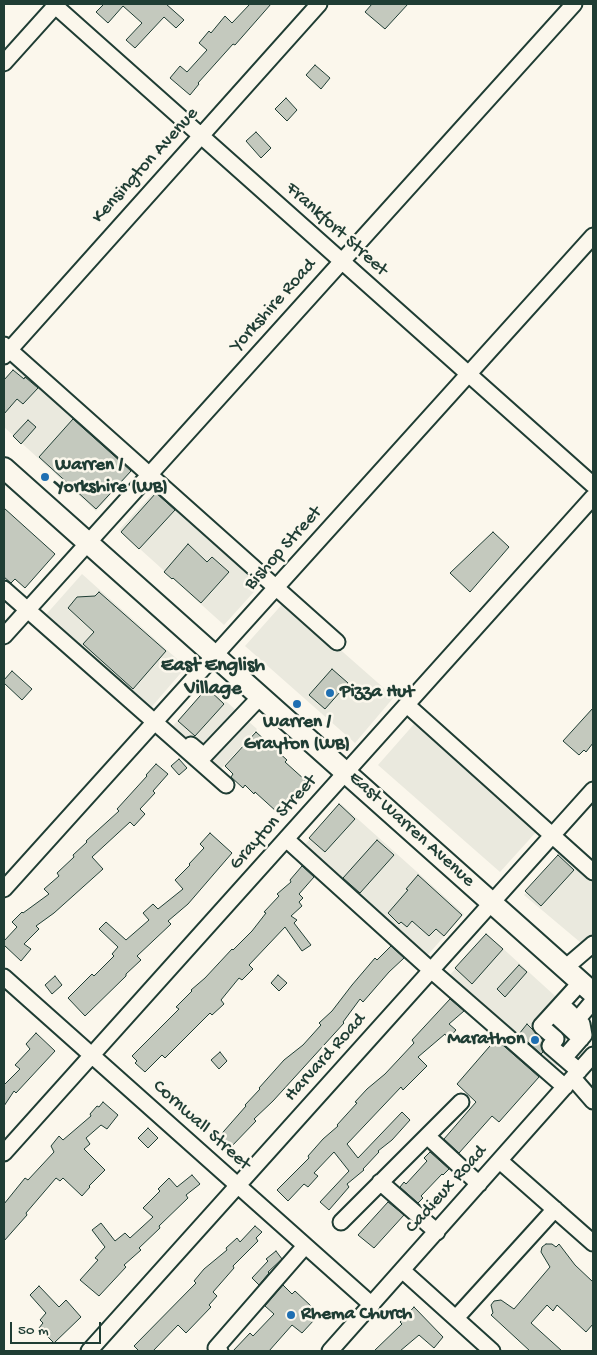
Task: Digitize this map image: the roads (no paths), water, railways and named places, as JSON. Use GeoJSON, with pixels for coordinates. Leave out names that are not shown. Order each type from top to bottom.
{"type":"FeatureCollection","features":[{"type":"Feature","properties":{"kind":"main road","name":"East Warren Avenue"},"geometry":{"type":"LineString","coordinates":[[4,468],[587,988]]}},
{"type":"Feature","properties":{"kind":"street","name":"Frankfort Street"},"geometry":{"type":"LineString","coordinates":[[55,4],[593,485]]}},
{"type":"Feature","properties":{"kind":"street"},"geometry":{"type":"LineString","coordinates":[[4,63],[55,4]]}},
{"type":"Feature","properties":{"kind":"street","name":"Kensington Avenue"},"geometry":{"type":"LineString","coordinates":[[6,350],[319,4]]}},
{"type":"Feature","properties":{"kind":"street","name":"Yorkshire Road"},"geometry":{"type":"LineString","coordinates":[[4,636],[574,4]]}},
{"type":"Feature","properties":{"kind":"street","name":"Bishop Street"},"geometry":{"type":"LineString","coordinates":[[4,889],[593,236]]}},
{"type":"Feature","properties":{"kind":"street"},"geometry":{"type":"LineString","coordinates":[[6,350],[149,474],[337,642]]}},
{"type":"Feature","properties":{"kind":"street","name":"Grayton Street"},"geometry":{"type":"LineString","coordinates":[[4,1153],[593,498]]}},
{"type":"Feature","properties":{"kind":"street"},"geometry":{"type":"LineString","coordinates":[[4,589],[156,720],[226,785]]}},
{"type":"Feature","properties":{"kind":"street"},"geometry":{"type":"LineString","coordinates":[[156,720],[204,756],[260,697]]}},
{"type":"Feature","properties":{"kind":"street"},"geometry":{"type":"LineString","coordinates":[[407,704],[593,872]]}},
{"type":"Feature","properties":{"kind":"street","name":"Harvard Road"},"geometry":{"type":"LineString","coordinates":[[89,1351],[593,790]]}},
{"type":"Feature","properties":{"kind":"street"},"geometry":{"type":"LineString","coordinates":[[286,839],[432,971],[572,1079],[593,1101]]}},
{"type":"Feature","properties":{"kind":"street"},"geometry":{"type":"LineString","coordinates":[[565,968],[593,944]]}},
{"type":"Feature","properties":{"kind":"street","name":"Cornwall Street"},"geometry":{"type":"LineString","coordinates":[[4,977],[372,1305]]}},
{"type":"Feature","properties":{"kind":"street"},"geometry":{"type":"LineString","coordinates":[[556,1040],[541,1026],[557,1009],[587,988]]}},
{"type":"Feature","properties":{"kind":"street"},"geometry":{"type":"LineString","coordinates":[[572,1079],[564,1058],[550,1046],[593,1001]]}},
{"type":"Feature","properties":{"kind":"street"},"geometry":{"type":"LineString","coordinates":[[557,1009],[572,1023],[582,1024],[586,1039],[564,1058]]}},
{"type":"Feature","properties":{"kind":"street","name":"Cadieux Road"},"geometry":{"type":"LineString","coordinates":[[330,1351],[593,1055]]}},
{"type":"Feature","properties":{"kind":"street"},"geometry":{"type":"LineString","coordinates":[[341,1222],[461,1102]]}},
{"type":"Feature","properties":{"kind":"street"},"geometry":{"type":"LineString","coordinates":[[427,1136],[479,1184]]}},
{"type":"Feature","properties":{"kind":"street"},"geometry":{"type":"LineString","coordinates":[[500,1161],[593,1243]]}},
{"type":"Feature","properties":{"kind":"street"},"geometry":{"type":"LineString","coordinates":[[380,1182],[437,1232]]}},
{"type":"Feature","properties":{"kind":"street"},"geometry":{"type":"LineString","coordinates":[[456,1318],[555,1209]]}},
{"type":"Feature","properties":{"kind":"street"},"geometry":{"type":"LineString","coordinates":[[216,1350],[305,1246]]}},
{"type":"Feature","properties":{"kind":"street"},"geometry":{"type":"LineString","coordinates":[[402,1270],[492,1351]]}},
{"type":"Feature","properties":{"kind":"place","name":"Warren / Yorkshire (WB)"},"geometry":{"type":"Point","coordinates":[45,477]}},
{"type":"Feature","properties":{"kind":"place","name":"Pizza Hut"},"geometry":{"type":"Point","coordinates":[330,693]}},
{"type":"Feature","properties":{"kind":"place","name":"Warren / Grayton (WB)"},"geometry":{"type":"Point","coordinates":[297,704]}},
{"type":"Feature","properties":{"kind":"place","name":"Marathon"},"geometry":{"type":"Point","coordinates":[535,1040]}},
{"type":"Feature","properties":{"kind":"place","name":"Rhema Church"},"geometry":{"type":"Point","coordinates":[291,1315]}},
{"type":"Feature","properties":{"kind":"district","name":"East English Village"},"geometry":{"type":"Point","coordinates":[213,678]}}]}
